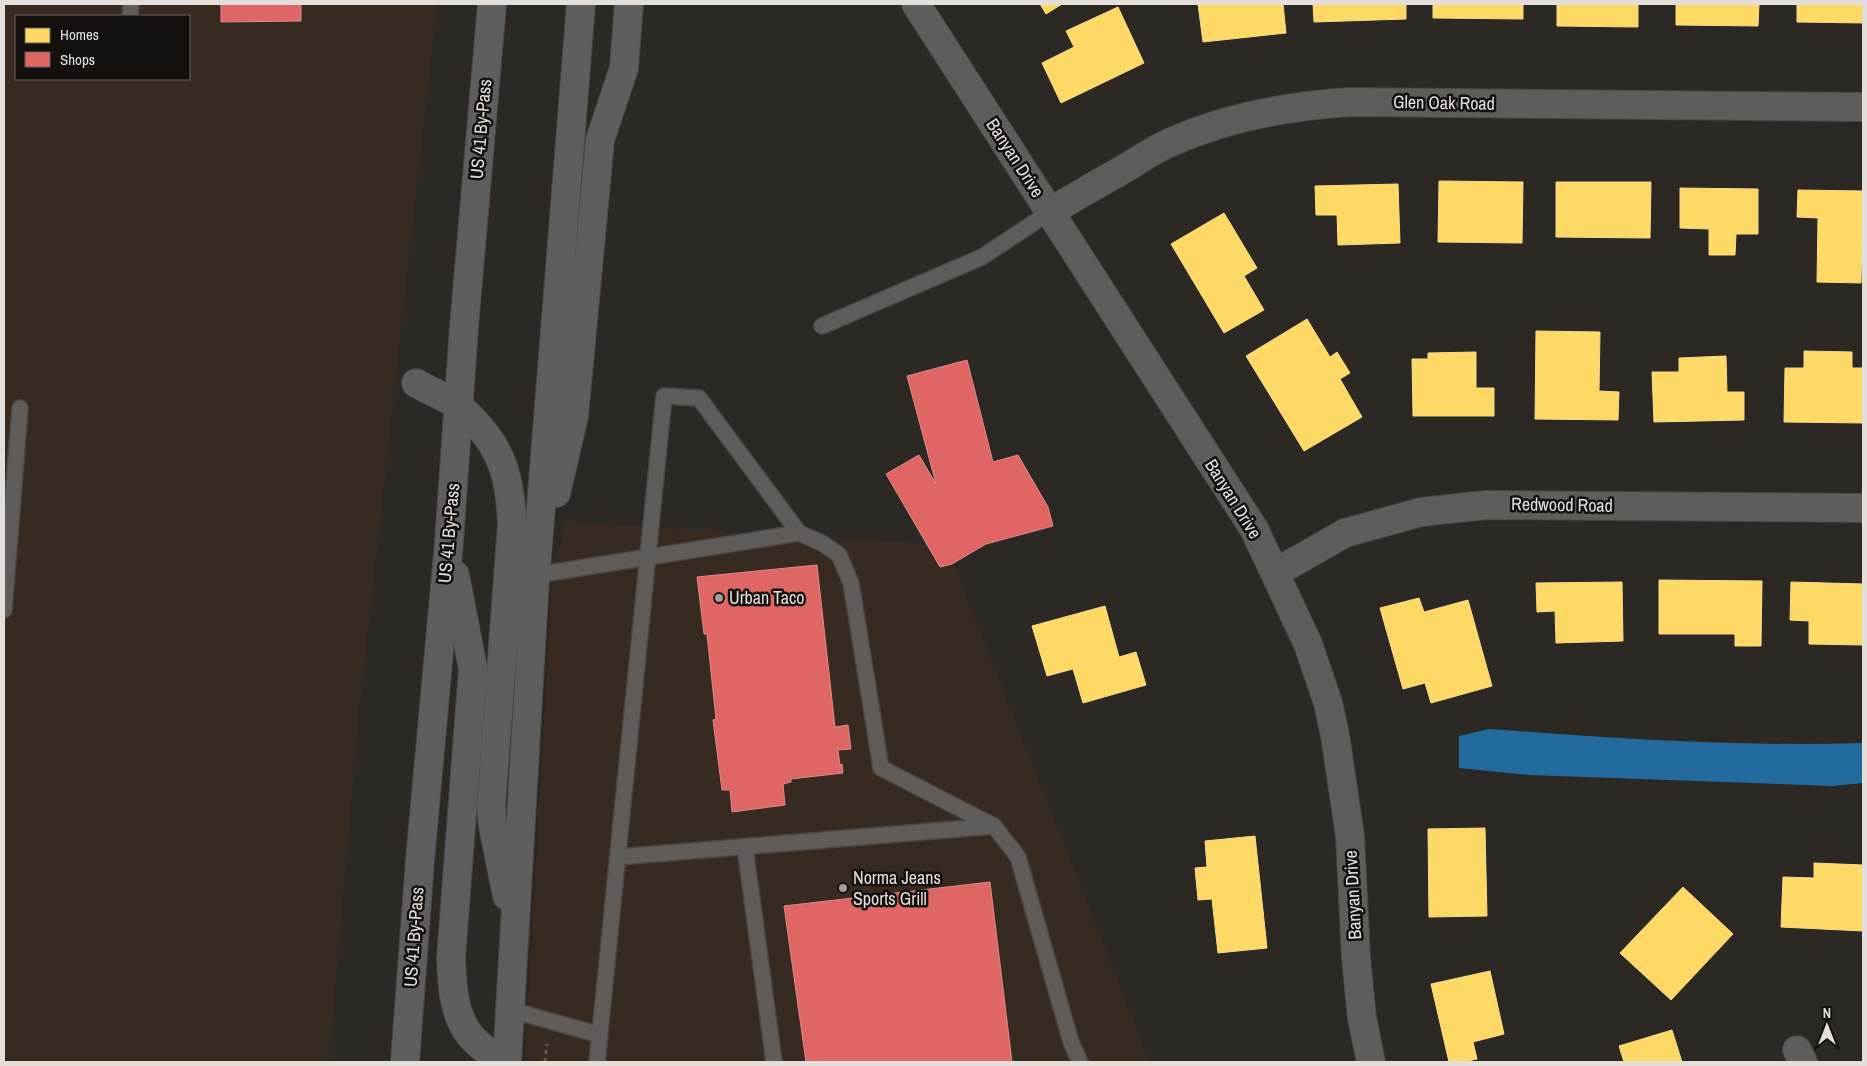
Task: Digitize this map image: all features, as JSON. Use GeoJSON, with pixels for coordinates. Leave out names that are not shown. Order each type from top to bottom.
{"type":"FeatureCollection","features":[{"type":"Feature","properties":{"kind":"main road","name":"US 41 By-Pass"},"geometry":{"type":"LineString","coordinates":[[406,1062],[420,860],[449,542],[492,4]]}},
{"type":"Feature","properties":{"kind":"main road"},"geometry":{"type":"LineString","coordinates":[[507,1062],[536,575],[581,4]]}},
{"type":"Feature","properties":{"kind":"main road"},"geometry":{"type":"LineString","coordinates":[[536,575],[574,416],[600,140],[624,68],[629,4]]}},
{"type":"Feature","properties":{"kind":"main road"},"geometry":{"type":"LineString","coordinates":[[416,383],[459,405],[493,444],[509,484],[512,523],[491,807],[493,826],[515,934]]}},
{"type":"Feature","properties":{"kind":"main road"},"geometry":{"type":"LineString","coordinates":[[449,542],[473,669],[451,958],[452,985],[461,1020],[469,1034],[502,1062]]}},
{"type":"Feature","properties":{"kind":"street","name":"Banyan Drive"},"geometry":{"type":"LineString","coordinates":[[916,4],[1254,529],[1308,644],[1328,703],[1335,735],[1350,836],[1356,958],[1362,1018],[1371,1062]]}},
{"type":"Feature","properties":{"kind":"street","name":"Glen Oak Road"},"geometry":{"type":"LineString","coordinates":[[1050,212],[1168,143],[1205,128],[1244,117],[1276,109],[1313,104],[1360,102],[1863,107]]}},
{"type":"Feature","properties":{"kind":"street","name":"Redwood Road"},"geometry":{"type":"LineString","coordinates":[[1275,573],[1345,533],[1421,512],[1486,504],[1863,508]]}},
{"type":"Feature","properties":{"kind":"lane"},"geometry":{"type":"LineString","coordinates":[[822,326],[982,256],[1050,212]]}},
{"type":"Feature","properties":{"kind":"lane"},"geometry":{"type":"LineString","coordinates":[[597,1062],[664,396],[698,398],[799,533],[822,543],[839,555],[851,583],[881,768],[994,826],[1018,857],[1071,1042],[1080,1062]]}},
{"type":"Feature","properties":{"kind":"lane"},"geometry":{"type":"LineString","coordinates":[[4,610],[20,408]]}},
{"type":"Feature","properties":{"kind":"lane"},"geometry":{"type":"LineString","coordinates":[[536,575],[799,533]]}},
{"type":"Feature","properties":{"kind":"lane"},"geometry":{"type":"LineString","coordinates":[[618,858],[994,826]]}},
{"type":"Feature","properties":{"kind":"lane"},"geometry":{"type":"LineString","coordinates":[[745,847],[774,1062]]}},
{"type":"Feature","properties":{"kind":"lane"},"geometry":{"type":"LineString","coordinates":[[510,1010],[600,1034]]}},
{"type":"Feature","properties":{"kind":"path"},"geometry":{"type":"LineString","coordinates":[[545,1062],[547,1038]]}},
{"type":"Feature","properties":{"kind":"shaded area"},"geometry":{"type":"Polygon","coordinates":[[[4,4],[437,4],[358,721],[329,1062],[4,1062],[4,4]]]}},
{"type":"Feature","properties":{"kind":"shaded area"},"geometry":{"type":"Polygon","coordinates":[[[566,522],[946,545],[1150,1062],[529,1062],[530,1060],[525,1056],[531,950],[535,949],[532,933],[552,578],[566,522]]]}},
{"type":"Feature","properties":{"kind":"water"},"geometry":{"type":"Polygon","coordinates":[[[1489,729],[1722,743],[1863,743],[1863,783],[1832,786],[1529,775],[1459,768],[1459,736],[1489,729]]]}},
{"type":"Feature","properties":{"kind":"building: Homes"},"geometry":{"type":"Polygon","coordinates":[[[1040,4],[1062,4],[1046,14],[1040,4]]]}},
{"type":"Feature","properties":{"kind":"building: Homes"},"geometry":{"type":"Polygon","coordinates":[[[1198,4],[1283,4],[1286,33],[1203,42],[1198,4]]]}},
{"type":"Feature","properties":{"kind":"building: Homes"},"geometry":{"type":"Polygon","coordinates":[[[1313,4],[1406,4],[1406,19],[1314,22],[1313,4]]]}},
{"type":"Feature","properties":{"kind":"building: Homes"},"geometry":{"type":"Polygon","coordinates":[[[1433,4],[1523,4],[1523,19],[1433,18],[1433,4]]]}},
{"type":"Feature","properties":{"kind":"building: Homes"},"geometry":{"type":"Polygon","coordinates":[[[1557,4],[1638,4],[1638,27],[1557,26],[1557,4]]]}},
{"type":"Feature","properties":{"kind":"building: Homes"},"geometry":{"type":"Polygon","coordinates":[[[1676,4],[1759,4],[1758,26],[1676,25],[1676,4]]]}},
{"type":"Feature","properties":{"kind":"building: Homes"},"geometry":{"type":"Polygon","coordinates":[[[1797,4],[1863,4],[1863,23],[1797,22],[1797,4]]]}},
{"type":"Feature","properties":{"kind":"building: Homes"},"geometry":{"type":"Polygon","coordinates":[[[1118,7],[1144,63],[1061,103],[1042,63],[1074,47],[1066,31],[1118,7]]]}},
{"type":"Feature","properties":{"kind":"building: Homes"},"geometry":{"type":"Polygon","coordinates":[[[1439,181],[1523,182],[1522,243],[1438,242],[1439,181]]]}},
{"type":"Feature","properties":{"kind":"building: Homes"},"geometry":{"type":"Polygon","coordinates":[[[1556,182],[1651,182],[1650,238],[1556,237],[1556,182]]]}},
{"type":"Feature","properties":{"kind":"building: Homes"},"geometry":{"type":"Polygon","coordinates":[[[1398,184],[1400,243],[1338,245],[1337,215],[1316,215],[1315,186],[1398,184]]]}},
{"type":"Feature","properties":{"kind":"building: Homes"},"geometry":{"type":"Polygon","coordinates":[[[1680,188],[1758,189],[1758,234],[1736,234],[1735,255],[1709,255],[1709,229],[1680,228],[1680,188]]]}},
{"type":"Feature","properties":{"kind":"building: Homes"},"geometry":{"type":"Polygon","coordinates":[[[1798,190],[1863,191],[1861,283],[1817,282],[1818,218],[1797,217],[1798,190]]]}},
{"type":"Feature","properties":{"kind":"building: Homes"},"geometry":{"type":"Polygon","coordinates":[[[1224,213],[1257,268],[1244,276],[1264,310],[1224,333],[1171,244],[1224,213]]]}},
{"type":"Feature","properties":{"kind":"building: Homes"},"geometry":{"type":"Polygon","coordinates":[[[1307,319],[1330,357],[1337,352],[1350,373],[1340,379],[1362,417],[1304,451],[1246,356],[1307,319]]]}},
{"type":"Feature","properties":{"kind":"building: Homes"},"geometry":{"type":"Polygon","coordinates":[[[1536,331],[1600,332],[1599,391],[1619,392],[1618,420],[1535,419],[1536,331]]]}},
{"type":"Feature","properties":{"kind":"building: Homes"},"geometry":{"type":"Polygon","coordinates":[[[1804,351],[1852,352],[1852,368],[1863,368],[1863,423],[1784,422],[1785,368],[1804,368],[1804,351]]]}},
{"type":"Feature","properties":{"kind":"building: Homes"},"geometry":{"type":"Polygon","coordinates":[[[1476,352],[1476,388],[1494,388],[1494,416],[1413,416],[1412,359],[1428,359],[1428,353],[1476,352]]]}},
{"type":"Feature","properties":{"kind":"building: Homes"},"geometry":{"type":"Polygon","coordinates":[[[1726,356],[1727,392],[1744,392],[1744,420],[1654,422],[1652,372],[1679,372],[1679,358],[1726,356]]]}},
{"type":"Feature","properties":{"kind":"building: Homes"},"geometry":{"type":"Polygon","coordinates":[[[1659,580],[1762,581],[1761,646],[1735,646],[1735,634],[1659,634],[1659,580]]]}},
{"type":"Feature","properties":{"kind":"building: Homes"},"geometry":{"type":"Polygon","coordinates":[[[1622,582],[1623,641],[1556,643],[1555,611],[1537,612],[1536,583],[1622,582]]]}},
{"type":"Feature","properties":{"kind":"building: Homes"},"geometry":{"type":"Polygon","coordinates":[[[1791,582],[1863,584],[1863,645],[1809,644],[1809,621],[1790,620],[1791,582]]]}},
{"type":"Feature","properties":{"kind":"building: Homes"},"geometry":{"type":"Polygon","coordinates":[[[1419,598],[1424,612],[1468,600],[1492,686],[1431,703],[1425,683],[1403,689],[1380,608],[1419,598]]]}},
{"type":"Feature","properties":{"kind":"building: Homes"},"geometry":{"type":"Polygon","coordinates":[[[1105,606],[1119,657],[1136,652],[1146,685],[1083,703],[1073,669],[1047,676],[1032,626],[1105,606]]]}},
{"type":"Feature","properties":{"kind":"building: Homes"},"geometry":{"type":"Polygon","coordinates":[[[1485,828],[1487,916],[1429,917],[1428,829],[1485,828]]]}},
{"type":"Feature","properties":{"kind":"building: Homes"},"geometry":{"type":"Polygon","coordinates":[[[1255,836],[1267,948],[1218,953],[1212,899],[1198,900],[1195,868],[1207,867],[1205,841],[1255,836]]]}},
{"type":"Feature","properties":{"kind":"building: Homes"},"geometry":{"type":"Polygon","coordinates":[[[1814,863],[1863,865],[1863,931],[1781,927],[1783,877],[1814,878],[1814,863]]]}},
{"type":"Feature","properties":{"kind":"building: Homes"},"geometry":{"type":"Polygon","coordinates":[[[1683,887],[1733,934],[1671,1000],[1620,953],[1683,887]]]}},
{"type":"Feature","properties":{"kind":"building: Homes"},"geometry":{"type":"Polygon","coordinates":[[[1490,971],[1504,1034],[1473,1042],[1477,1059],[1449,1062],[1431,984],[1490,971]]]}},
{"type":"Feature","properties":{"kind":"building: Homes"},"geometry":{"type":"Polygon","coordinates":[[[1672,1030],[1682,1062],[1624,1062],[1619,1046],[1672,1030]]]}},
{"type":"Feature","properties":{"kind":"building: Shops"},"geometry":{"type":"Polygon","coordinates":[[[221,4],[301,4],[301,21],[221,22],[221,4]]]}},
{"type":"Feature","properties":{"kind":"building: Shops"},"geometry":{"type":"Polygon","coordinates":[[[967,360],[993,462],[1018,455],[1048,507],[1053,526],[986,544],[952,564],[940,567],[886,474],[919,455],[936,484],[907,376],[967,360]]]}},
{"type":"Feature","properties":{"kind":"building: Shops"},"geometry":{"type":"Polygon","coordinates":[[[817,565],[835,727],[848,725],[851,749],[838,750],[843,773],[791,779],[791,782],[783,784],[785,805],[732,812],[730,790],[722,790],[713,720],[716,719],[707,634],[704,634],[697,577],[817,565]]]}},
{"type":"Feature","properties":{"kind":"building: Shops"},"geometry":{"type":"Polygon","coordinates":[[[990,882],[1012,1062],[806,1062],[784,906],[990,882]]]}},
{"type":"Feature","properties":{"kind":"place","name":"Urban Taco"},"geometry":{"type":"Point","coordinates":[719,598]}},
{"type":"Feature","properties":{"kind":"place","name":"Norma Jeans Sports Grill"},"geometry":{"type":"Point","coordinates":[843,888]}}]}
